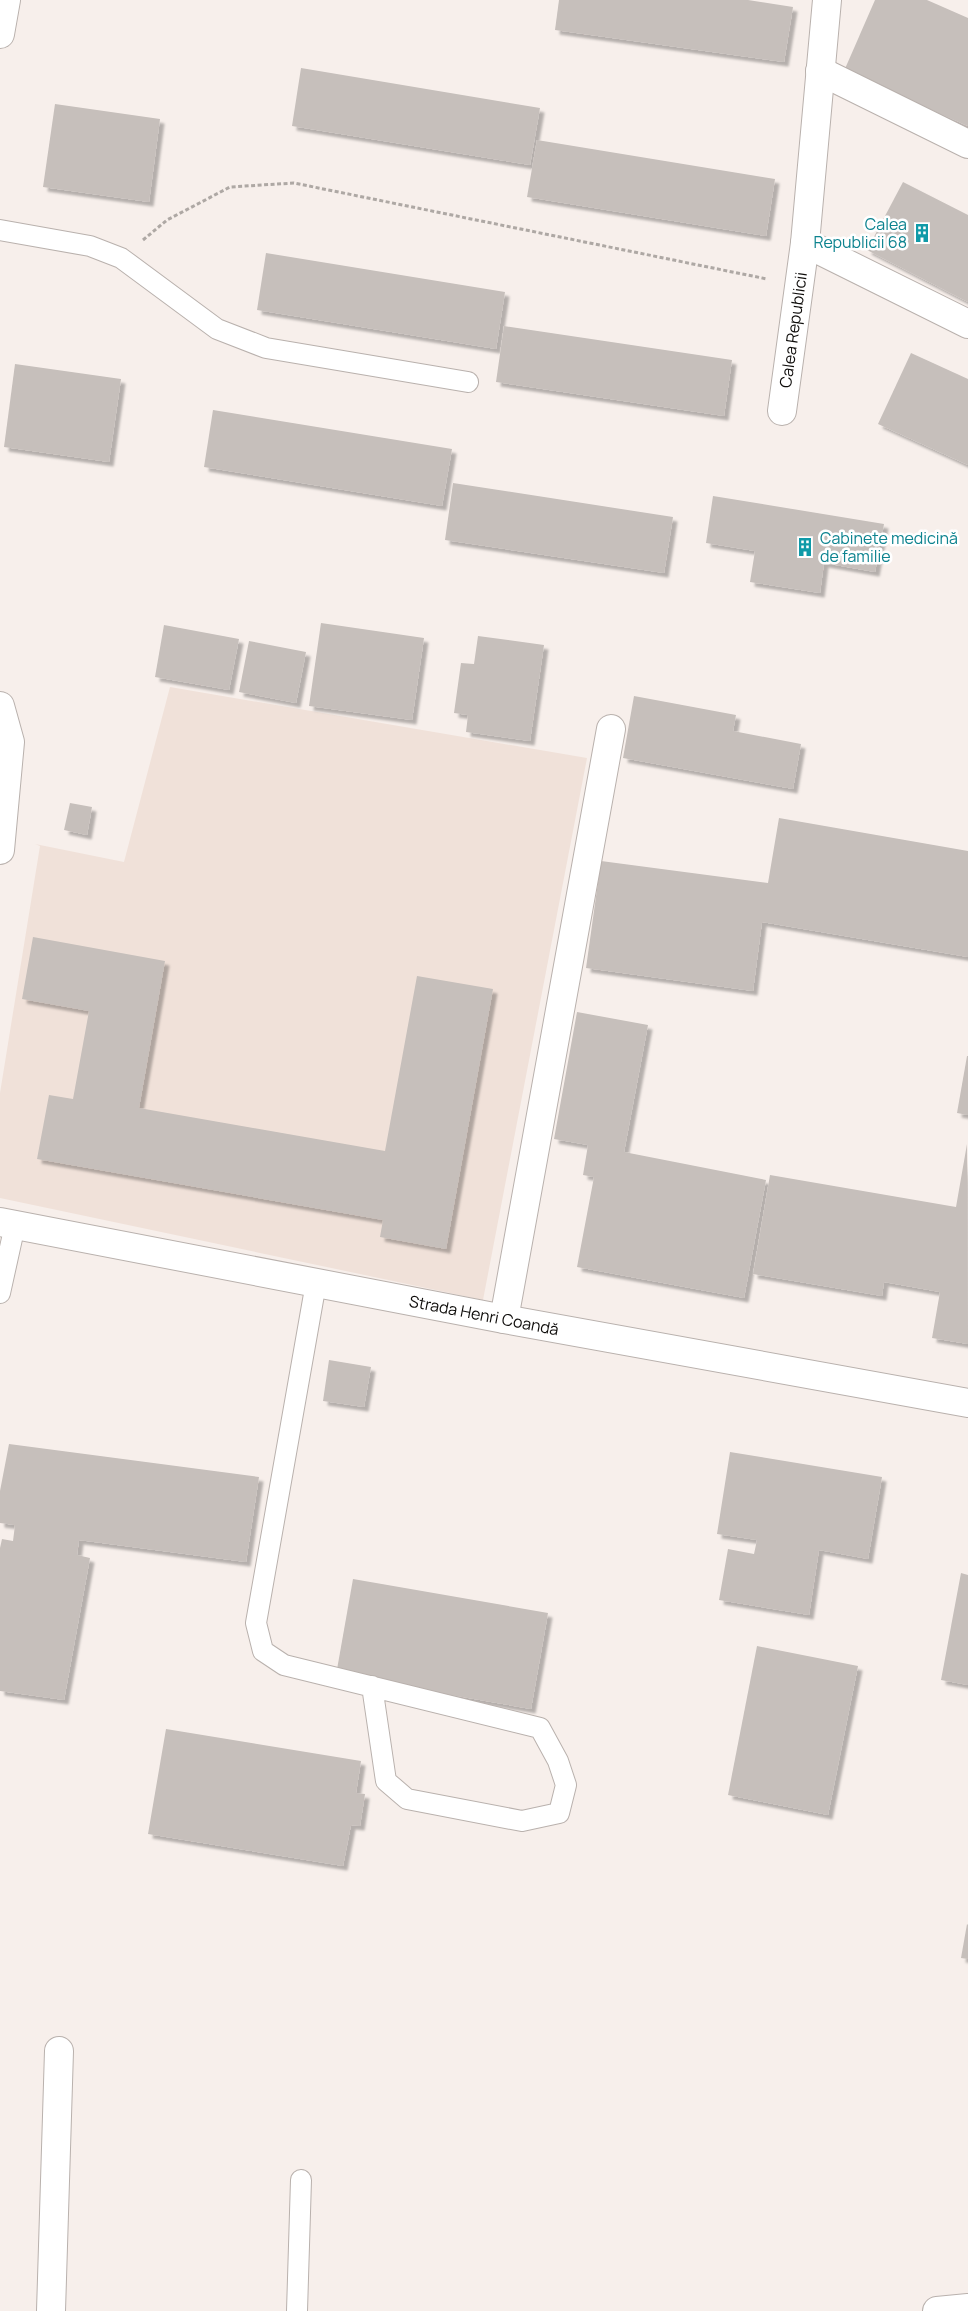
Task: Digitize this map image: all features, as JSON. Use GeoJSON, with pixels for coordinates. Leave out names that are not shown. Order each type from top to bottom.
{"type":"FeatureCollection","features":[{"type":"Feature","properties":{"kind":"street"},"geometry":{"type":"LineString","coordinates":[[0,34],[6,0]]}},
{"type":"Feature","properties":{"kind":"street","name":"Calea Republicii"},"geometry":{"type":"LineString","coordinates":[[782,411],[804,242],[827,0]]}},
{"type":"Feature","properties":{"kind":"street"},"geometry":{"type":"LineString","coordinates":[[820,71],[968,144]]}},
{"type":"Feature","properties":{"kind":"street"},"geometry":{"type":"LineString","coordinates":[[804,242],[968,324]]}},
{"type":"Feature","properties":{"kind":"street"},"geometry":{"type":"LineString","coordinates":[[0,706],[10,742],[0,850]]}},
{"type":"Feature","properties":{"kind":"street"},"geometry":{"type":"LineString","coordinates":[[504,1319],[611,729]]}},
{"type":"Feature","properties":{"kind":"street","name":"Strada Henri Coandă"},"geometry":{"type":"LineString","coordinates":[[7,1223],[504,1319],[968,1403]]}},
{"type":"Feature","properties":{"kind":"street"},"geometry":{"type":"LineString","coordinates":[[51,2311],[58,2051]]}},
{"type":"Feature","properties":{"kind":"street"},"geometry":{"type":"LineString","coordinates":[[938,2311],[968,2308]]}},
{"type":"Feature","properties":{"kind":"lane"},"geometry":{"type":"LineString","coordinates":[[0,230],[90,246],[121,258],[217,329],[266,348],[468,382]]}},
{"type":"Feature","properties":{"kind":"lane"},"geometry":{"type":"LineString","coordinates":[[0,1293],[7,1223]]}},
{"type":"Feature","properties":{"kind":"lane"},"geometry":{"type":"LineString","coordinates":[[316,1283],[256,1624],[263,1651],[284,1665],[372,1686],[540,1728],[558,1761],[566,1785],[559,1813],[522,1822],[407,1799],[386,1781],[372,1686]]}},
{"type":"Feature","properties":{"kind":"lane"},"geometry":{"type":"LineString","coordinates":[[297,2311],[301,2180]]}},
{"type":"Feature","properties":{"kind":"path"},"geometry":{"type":"LineString","coordinates":[[121,258],[167,220],[230,187],[294,182],[799,285]]}},
{"type":"Feature","properties":{"kind":"shaded area"},"geometry":{"type":"Polygon","coordinates":[[[170,687],[587,758],[483,1300],[0,1198],[0,1093],[40,846],[35,844],[124,862],[170,687]]]}},
{"type":"Feature","properties":{"kind":"building"},"geometry":{"type":"Polygon","coordinates":[[[559,0],[748,0],[793,7],[784,62],[555,30],[559,0]]]}},
{"type":"Feature","properties":{"kind":"building"},"geometry":{"type":"Polygon","coordinates":[[[875,0],[927,0],[968,18],[968,126],[844,71],[875,0]]]}},
{"type":"Feature","properties":{"kind":"building"},"geometry":{"type":"Polygon","coordinates":[[[301,68],[540,108],[530,165],[292,126],[301,68]]]}},
{"type":"Feature","properties":{"kind":"building"},"geometry":{"type":"Polygon","coordinates":[[[55,104],[160,119],[149,202],[43,187],[55,104]]]}},
{"type":"Feature","properties":{"kind":"building"},"geometry":{"type":"Polygon","coordinates":[[[537,140],[775,179],[766,236],[527,197],[537,140]]]}},
{"type":"Feature","properties":{"kind":"building","name":"Calea Republicii 68"},"geometry":{"type":"Polygon","coordinates":[[[903,182],[968,215],[968,302],[867,250],[903,182]]]}},
{"type":"Feature","properties":{"kind":"building"},"geometry":{"type":"Polygon","coordinates":[[[266,253],[505,292],[496,349],[257,310],[266,253]]]}},
{"type":"Feature","properties":{"kind":"building"},"geometry":{"type":"Polygon","coordinates":[[[504,326],[732,360],[724,416],[496,382],[504,326]]]}},
{"type":"Feature","properties":{"kind":"building"},"geometry":{"type":"Polygon","coordinates":[[[911,353],[968,379],[968,465],[878,424],[911,353]]]}},
{"type":"Feature","properties":{"kind":"building"},"geometry":{"type":"Polygon","coordinates":[[[15,364],[121,379],[109,462],[4,447],[15,364]]]}},
{"type":"Feature","properties":{"kind":"building"},"geometry":{"type":"Polygon","coordinates":[[[213,410],[452,449],[442,506],[204,467],[213,410]]]}},
{"type":"Feature","properties":{"kind":"building"},"geometry":{"type":"Polygon","coordinates":[[[453,483],[673,517],[664,573],[445,540],[453,483]]]}},
{"type":"Feature","properties":{"kind":"building","name":"Cabinete medicină de familie"},"geometry":{"type":"Polygon","coordinates":[[[713,496],[884,524],[875,572],[824,563],[820,593],[750,582],[755,551],[706,543],[713,496]]]}},
{"type":"Feature","properties":{"kind":"building"},"geometry":{"type":"Polygon","coordinates":[[[321,623],[424,638],[412,720],[309,706],[321,623]]]}},
{"type":"Feature","properties":{"kind":"building"},"geometry":{"type":"Polygon","coordinates":[[[164,625],[239,639],[229,690],[155,677],[164,625]]]}},
{"type":"Feature","properties":{"kind":"building"},"geometry":{"type":"Polygon","coordinates":[[[478,636],[544,645],[530,741],[466,732],[468,715],[454,713],[461,663],[474,664],[478,636]]]}},
{"type":"Feature","properties":{"kind":"building"},"geometry":{"type":"Polygon","coordinates":[[[249,641],[306,652],[296,703],[239,692],[249,641]]]}},
{"type":"Feature","properties":{"kind":"building"},"geometry":{"type":"Polygon","coordinates":[[[634,696],[736,715],[733,731],[801,744],[793,789],[623,758],[634,696]]]}},
{"type":"Feature","properties":{"kind":"building"},"geometry":{"type":"Polygon","coordinates":[[[70,803],[92,807],[87,835],[64,830],[70,803]]]}},
{"type":"Feature","properties":{"kind":"building"},"geometry":{"type":"Polygon","coordinates":[[[779,818],[968,851],[968,957],[762,922],[753,991],[586,968],[601,861],[768,883],[779,818]]]}},
{"type":"Feature","properties":{"kind":"building"},"geometry":{"type":"Polygon","coordinates":[[[33,937],[165,961],[139,1108],[385,1151],[417,976],[493,989],[446,1249],[380,1237],[383,1220],[37,1159],[49,1095],[73,1099],[89,1011],[22,999],[33,937]]]}},
{"type":"Feature","properties":{"kind":"building"},"geometry":{"type":"Polygon","coordinates":[[[577,1012],[648,1025],[624,1152],[766,1180],[744,1298],[577,1267],[594,1177],[583,1175],[588,1145],[554,1139],[577,1012]]]}},
{"type":"Feature","properties":{"kind":"building"},"geometry":{"type":"Polygon","coordinates":[[[968,1056],[968,1115],[957,1113],[968,1056]]]}},
{"type":"Feature","properties":{"kind":"building"},"geometry":{"type":"Polygon","coordinates":[[[967,1144],[968,1344],[932,1338],[940,1292],[884,1282],[882,1296],[753,1274],[770,1175],[956,1207],[967,1144]]]}},
{"type":"Feature","properties":{"kind":"building"},"geometry":{"type":"Polygon","coordinates":[[[329,1360],[371,1367],[364,1407],[323,1401],[329,1360]]]}},
{"type":"Feature","properties":{"kind":"building"},"geometry":{"type":"Polygon","coordinates":[[[9,1444],[259,1477],[246,1562],[79,1540],[77,1555],[90,1558],[64,1700],[0,1691],[0,1548],[2,1539],[13,1541],[15,1525],[0,1523],[0,1491],[9,1444]]]}},
{"type":"Feature","properties":{"kind":"building"},"geometry":{"type":"Polygon","coordinates":[[[730,1452],[882,1477],[868,1559],[819,1550],[809,1615],[719,1600],[728,1549],[754,1554],[757,1540],[717,1534],[730,1452]]]}},
{"type":"Feature","properties":{"kind":"building"},"geometry":{"type":"Polygon","coordinates":[[[961,1573],[968,1575],[968,1685],[941,1680],[961,1573]]]}},
{"type":"Feature","properties":{"kind":"building"},"geometry":{"type":"Polygon","coordinates":[[[353,1579],[548,1613],[531,1709],[336,1675],[353,1579]]]}},
{"type":"Feature","properties":{"kind":"building"},"geometry":{"type":"Polygon","coordinates":[[[757,1646],[858,1666],[828,1815],[728,1795],[757,1646]]]}},
{"type":"Feature","properties":{"kind":"building"},"geometry":{"type":"Polygon","coordinates":[[[166,1729],[361,1761],[356,1793],[365,1794],[360,1826],[351,1825],[343,1866],[148,1834],[166,1729]]]}},
{"type":"Feature","properties":{"kind":"building"},"geometry":{"type":"Polygon","coordinates":[[[968,1925],[968,1959],[961,1958],[968,1925]]]}},
{"type":"Feature","properties":{"kind":"place","name":"Calea Republicii 68"},"geometry":{"type":"Point","coordinates":[922,233]}},
{"type":"Feature","properties":{"kind":"place","name":"Cabinete medicină de familie"},"geometry":{"type":"Point","coordinates":[805,547]}}]}
